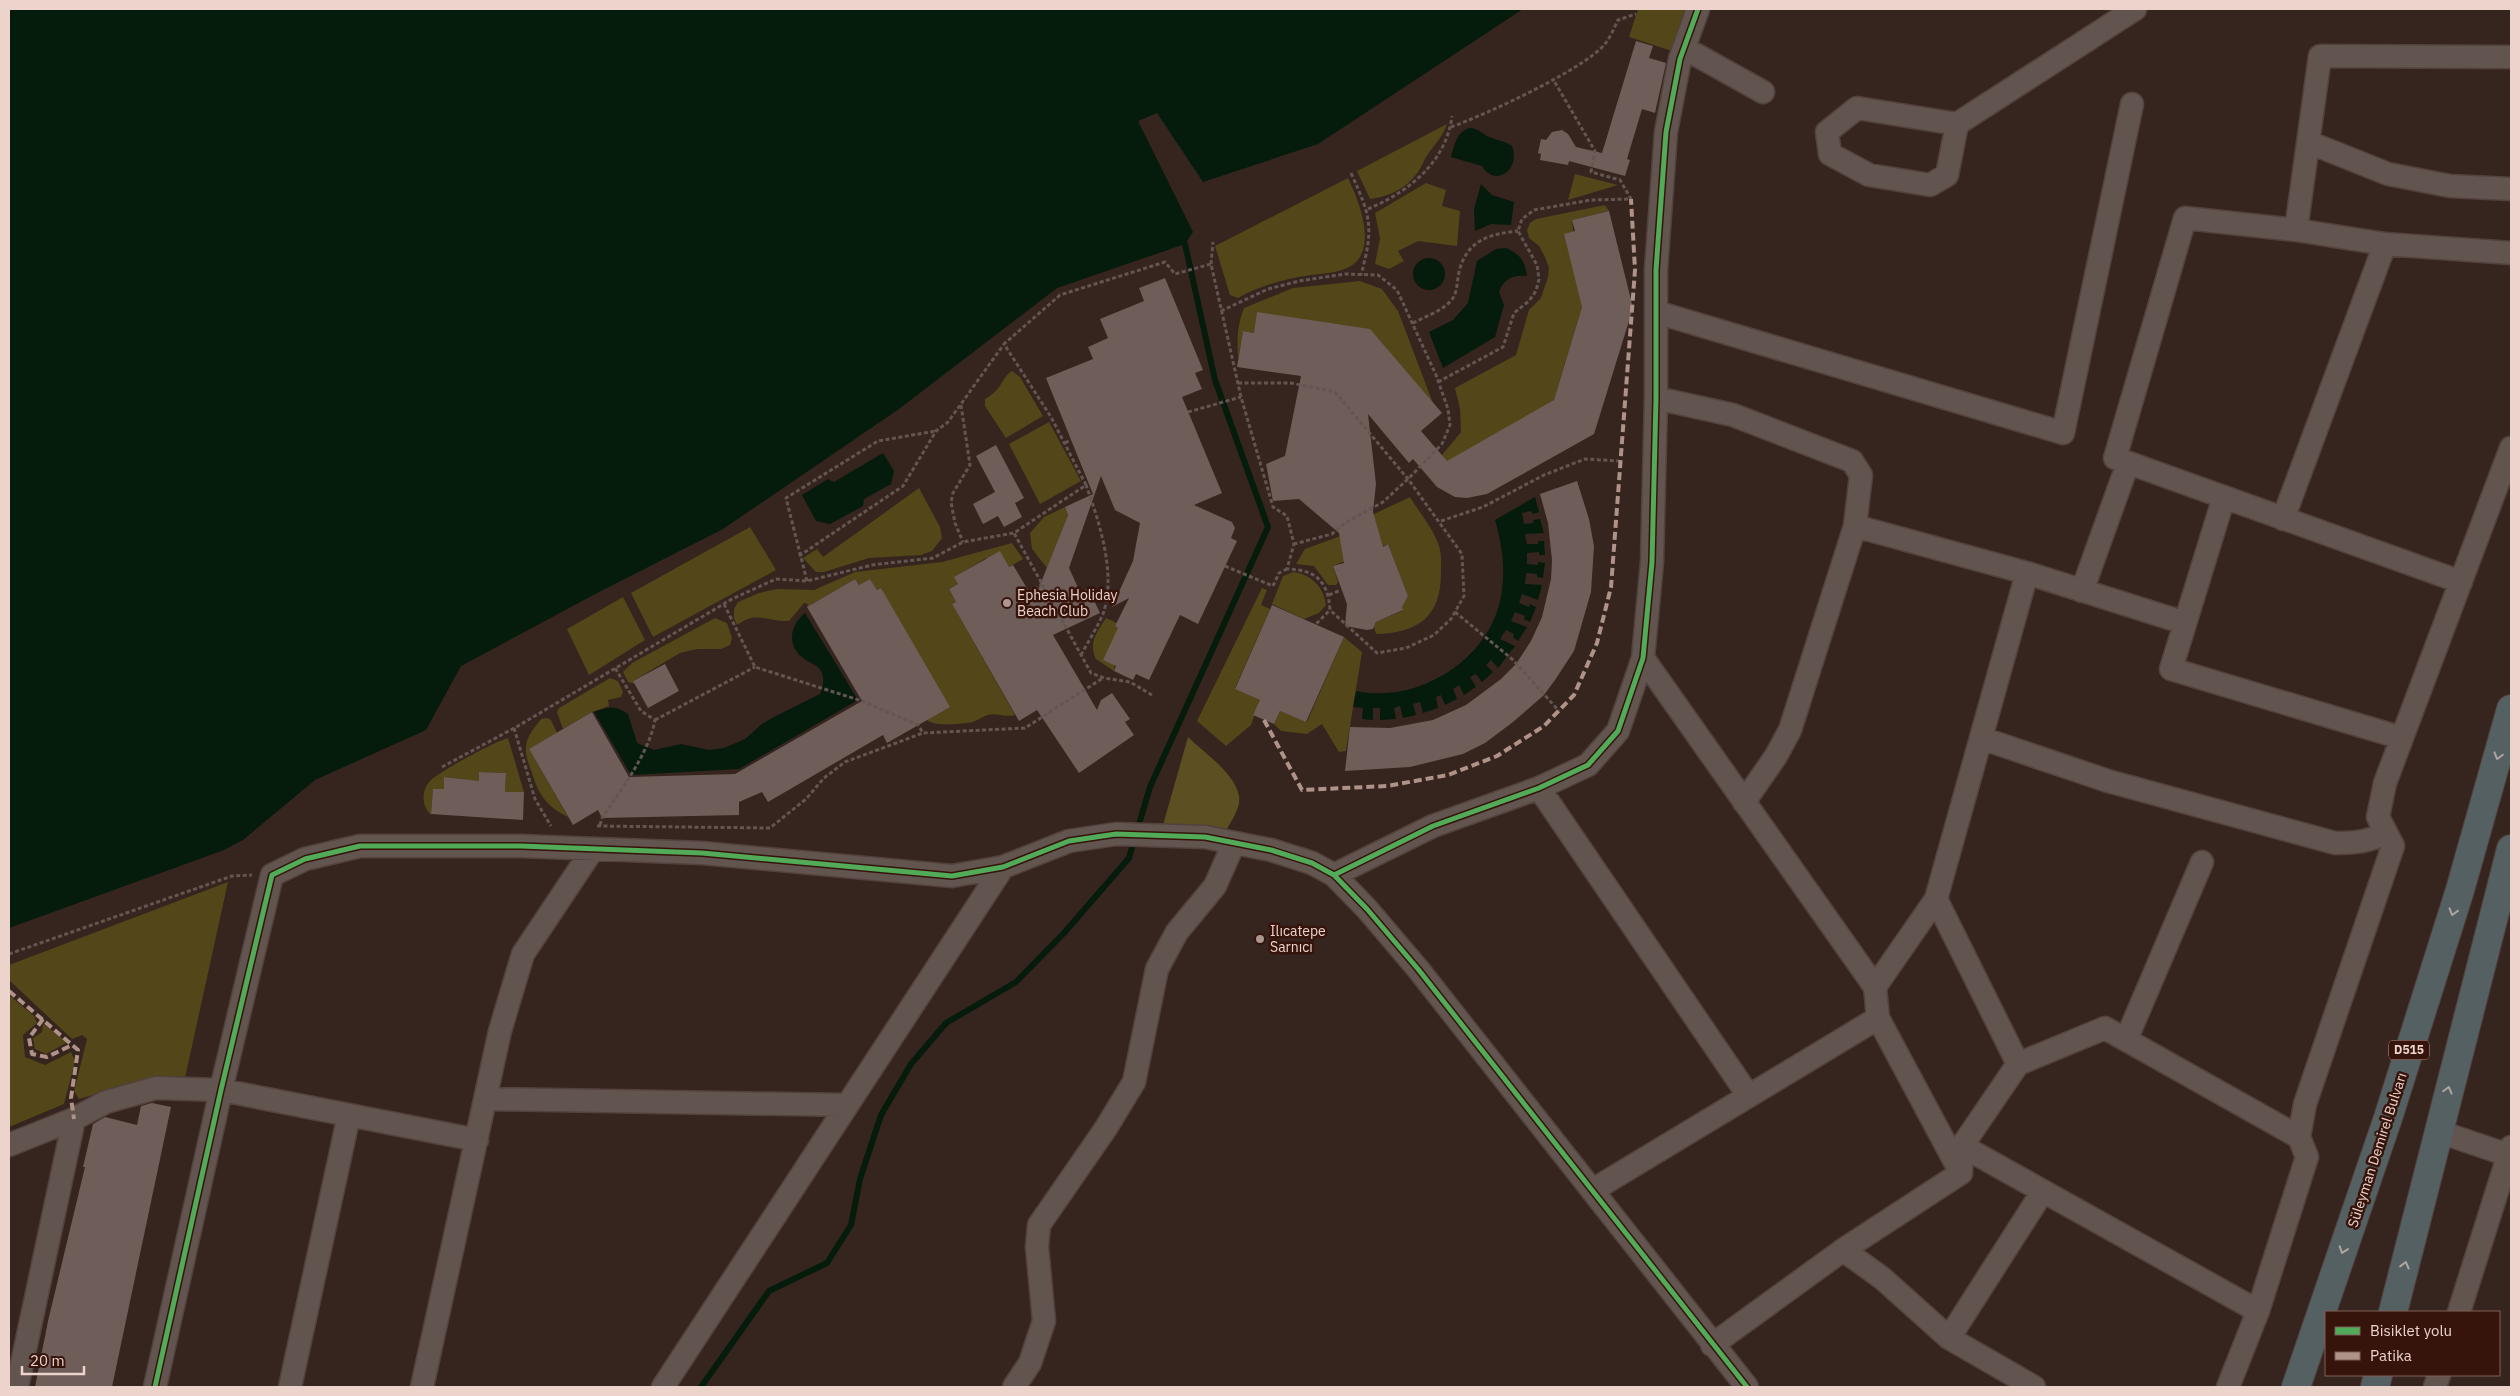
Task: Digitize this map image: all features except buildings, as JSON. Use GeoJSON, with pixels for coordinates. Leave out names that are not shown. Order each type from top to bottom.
{"type":"FeatureCollection","features":[{"type":"Feature","properties":{"kind":"highway","name":"Süleyman Demirel Bulvarı"},"geometry":{"type":"LineString","coordinates":[[2296,1387],[2388,1118],[2460,890],[2511,709]]}},
{"type":"Feature","properties":{"kind":"highway"},"geometry":{"type":"LineString","coordinates":[[2393,1311],[2437,1131],[2511,849]]}},
{"type":"Feature","properties":{"kind":"street"},"geometry":{"type":"LineString","coordinates":[[1334,874],[1433,826],[1539,788],[1588,765],[1618,731],[1643,658],[1652,562],[1656,398],[1656,270],[1666,132],[1684,48],[1698,9]]}},
{"type":"Feature","properties":{"kind":"street"},"geometry":{"type":"LineString","coordinates":[[1957,124],[1947,175],[1930,185],[1869,175],[1830,154],[1827,132],[1857,108],[1957,124],[2134,9]]}},
{"type":"Feature","properties":{"kind":"street"},"geometry":{"type":"LineString","coordinates":[[1684,48],[1763,92]]}},
{"type":"Feature","properties":{"kind":"street"},"geometry":{"type":"LineString","coordinates":[[2296,230],[2320,56],[2511,57]]}},
{"type":"Feature","properties":{"kind":"street"},"geometry":{"type":"LineString","coordinates":[[1656,312],[2064,432],[2132,104]]}},
{"type":"Feature","properties":{"kind":"street"},"geometry":{"type":"LineString","coordinates":[[2308,142],[2388,174],[2450,186],[2511,189]]}},
{"type":"Feature","properties":{"kind":"street"},"geometry":{"type":"LineString","coordinates":[[2461,582],[2115,458],[2185,218],[2296,230],[2386,244],[2511,252]]}},
{"type":"Feature","properties":{"kind":"street"},"geometry":{"type":"LineString","coordinates":[[2283,518],[2386,244]]}},
{"type":"Feature","properties":{"kind":"street"},"geometry":{"type":"LineString","coordinates":[[1656,398],[1733,415],[1852,461],[1859,470],[1861,480],[1855,526],[1790,730],[1776,756],[1744,802]]}},
{"type":"Feature","properties":{"kind":"street"},"geometry":{"type":"LineString","coordinates":[[2228,1387],[2258,1311],[2307,1157],[2299,1137],[2305,1104],[2393,846],[2378,817],[2385,784],[2511,448]]}},
{"type":"Feature","properties":{"kind":"street"},"geometry":{"type":"LineString","coordinates":[[2082,590],[2128,463]]}},
{"type":"Feature","properties":{"kind":"street"},"geometry":{"type":"LineString","coordinates":[[2224,497],[2171,669],[2402,738]]}},
{"type":"Feature","properties":{"kind":"street"},"geometry":{"type":"LineString","coordinates":[[1855,526],[2027,573],[2185,623]]}},
{"type":"Feature","properties":{"kind":"street"},"geometry":{"type":"LineString","coordinates":[[1875,988],[1936,899],[2027,573]]}},
{"type":"Feature","properties":{"kind":"street"},"geometry":{"type":"LineString","coordinates":[[1643,658],[1875,988],[1878,1018],[1961,1173]]}},
{"type":"Feature","properties":{"kind":"street"},"geometry":{"type":"LineString","coordinates":[[1981,738],[2108,781],[2335,843],[2356,843],[2376,839],[2386,832]]}},
{"type":"Feature","properties":{"kind":"street"},"geometry":{"type":"LineString","coordinates":[[1539,788],[1748,1095]]}},
{"type":"Feature","properties":{"kind":"street"},"geometry":{"type":"LineString","coordinates":[[155,1387],[221,1090],[272,875],[305,859],[360,846],[521,846],[702,853],[952,876],[1003,867],[1069,841],[1116,834],[1205,837],[1271,850],[1312,864],[1334,874],[1411,962],[1747,1387]]}},
{"type":"Feature","properties":{"kind":"street"},"geometry":{"type":"LineString","coordinates":[[1014,1387],[1030,1363],[1044,1321],[1037,1247],[1039,1224],[1134,1082],[1156,969],[1177,932],[1215,886],[1234,843]]}},
{"type":"Feature","properties":{"kind":"street"},"geometry":{"type":"LineString","coordinates":[[422,1387],[500,1031],[523,954],[593,849]]}},
{"type":"Feature","properties":{"kind":"street"},"geometry":{"type":"LineString","coordinates":[[2126,1040],[2202,862]]}},
{"type":"Feature","properties":{"kind":"street"},"geometry":{"type":"LineString","coordinates":[[663,1387],[1003,867]]}},
{"type":"Feature","properties":{"kind":"street"},"geometry":{"type":"LineString","coordinates":[[1936,899],[2018,1064]]}},
{"type":"Feature","properties":{"kind":"street"},"geometry":{"type":"LineString","coordinates":[[1593,1190],[1878,1018]]}},
{"type":"Feature","properties":{"kind":"street"},"geometry":{"type":"LineString","coordinates":[[1961,1173],[1962,1146],[2018,1064],[2105,1028],[2299,1137]]}},
{"type":"Feature","properties":{"kind":"street"},"geometry":{"type":"LineString","coordinates":[[9,1146],[74,1119],[106,1102],[156,1088],[221,1090],[476,1140]]}},
{"type":"Feature","properties":{"kind":"street"},"geometry":{"type":"LineString","coordinates":[[486,1099],[846,1105]]}},
{"type":"Feature","properties":{"kind":"street"},"geometry":{"type":"LineString","coordinates":[[290,1387],[349,1115]]}},
{"type":"Feature","properties":{"kind":"street"},"geometry":{"type":"LineString","coordinates":[[17,1387],[74,1119]]}},
{"type":"Feature","properties":{"kind":"street"},"geometry":{"type":"LineString","coordinates":[[2437,1131],[2510,1153],[2459,1311]]}},
{"type":"Feature","properties":{"kind":"street"},"geometry":{"type":"LineString","coordinates":[[1962,1146],[2258,1311]]}},
{"type":"Feature","properties":{"kind":"street"},"geometry":{"type":"LineString","coordinates":[[1712,1345],[1843,1250],[1961,1173]]}},
{"type":"Feature","properties":{"kind":"street"},"geometry":{"type":"LineString","coordinates":[[1949,1338],[2043,1191]]}},
{"type":"Feature","properties":{"kind":"street"},"geometry":{"type":"LineString","coordinates":[[1843,1250],[1882,1278],[1949,1338],[2034,1387]]}},
{"type":"Feature","properties":{"kind":"path"},"geometry":{"type":"LineString","coordinates":[[1451,127],[1478,117],[1552,79],[1604,45],[1618,20],[1636,14]]}},
{"type":"Feature","properties":{"kind":"path"},"geometry":{"type":"LineString","coordinates":[[1438,382],[1503,347],[1514,312],[1529,300],[1536,291],[1539,279],[1537,265],[1518,232],[1522,219],[1534,210],[1591,200],[1632,199],[1620,180],[1591,172],[1595,152],[1552,79]]}},
{"type":"Feature","properties":{"kind":"path"},"geometry":{"type":"LineString","coordinates":[[1368,209],[1389,200],[1410,186],[1425,171],[1441,152],[1451,127],[1452,116]]}},
{"type":"Feature","properties":{"kind":"path"},"geometry":{"type":"LineString","coordinates":[[1351,172],[1368,209],[1370,242],[1361,275]]}},
{"type":"Feature","properties":{"kind":"path"},"geometry":{"type":"LineString","coordinates":[[1413,323],[1444,307],[1454,298],[1460,267],[1474,242],[1506,232],[1518,232]]}},
{"type":"Feature","properties":{"kind":"path"},"geometry":{"type":"LineString","coordinates":[[1213,242],[1211,264],[1238,383],[1238,398],[1273,507],[1286,516],[1294,544],[1287,569]]}},
{"type":"Feature","properties":{"kind":"path"},"geometry":{"type":"LineString","coordinates":[[799,556],[903,486],[936,431],[948,422],[1004,344],[1060,295],[1165,262],[1175,274],[1211,264]]}},
{"type":"Feature","properties":{"kind":"path"},"geometry":{"type":"LineString","coordinates":[[1221,311],[1268,289],[1299,281],[1345,274],[1378,275],[1397,290],[1438,382],[1450,425],[1442,444],[1383,502],[1346,523],[1332,534],[1294,544]]}},
{"type":"Feature","properties":{"kind":"path"},"geometry":{"type":"LineString","coordinates":[[1004,344],[1051,416],[1086,484],[1099,519],[1108,580],[1103,613],[1081,656]]}},
{"type":"Feature","properties":{"kind":"path"},"geometry":{"type":"LineString","coordinates":[[1225,566],[1273,586],[1279,573],[1287,569],[1305,570],[1316,575],[1329,595],[1330,610],[1377,653],[1406,648],[1434,635],[1451,619],[1464,596],[1462,554],[1441,522],[1408,479],[1335,392],[1291,383],[1238,383]]}},
{"type":"Feature","properties":{"kind":"path"},"geometry":{"type":"LineString","coordinates":[[1188,412],[1238,398]]}},
{"type":"Feature","properties":{"kind":"path"},"geometry":{"type":"LineString","coordinates":[[961,404],[970,465],[953,493],[951,502],[955,523],[963,542]]}},
{"type":"Feature","properties":{"kind":"path"},"geometry":{"type":"LineString","coordinates":[[807,581],[799,556],[786,498],[878,441],[936,431]]}},
{"type":"Feature","properties":{"kind":"path"},"geometry":{"type":"LineString","coordinates":[[1065,443],[1071,440]]}},
{"type":"Feature","properties":{"kind":"path"},"geometry":{"type":"LineString","coordinates":[[1441,522],[1483,507],[1544,475],[1585,459],[1619,461]]}},
{"type":"Feature","properties":{"kind":"path"},"geometry":{"type":"LineString","coordinates":[[442,767],[514,728],[724,604],[776,579],[807,581],[872,565],[933,558],[963,542],[1014,533],[1086,484]]}},
{"type":"Feature","properties":{"kind":"path"},"geometry":{"type":"LineString","coordinates":[[1014,533],[1091,673],[1104,678],[1130,682],[1152,695]]}},
{"type":"Feature","properties":{"kind":"path"},"geometry":{"type":"LineString","coordinates":[[1029,593],[1042,584]]}},
{"type":"Feature","properties":{"kind":"path"},"geometry":{"type":"LineString","coordinates":[[1329,595],[1341,590]]}},
{"type":"Feature","properties":{"kind":"path"},"geometry":{"type":"LineString","coordinates":[[724,604],[754,667]]}},
{"type":"Feature","properties":{"kind":"path"},"geometry":{"type":"LineString","coordinates":[[1316,624],[1330,610]]}},
{"type":"Feature","properties":{"kind":"path"},"geometry":{"type":"LineString","coordinates":[[1455,612],[1512,659],[1558,711]]}},
{"type":"Feature","properties":{"kind":"path"},"geometry":{"type":"LineString","coordinates":[[655,720],[754,667],[858,700],[918,725],[923,733]]}},
{"type":"Feature","properties":{"kind":"path"},"geometry":{"type":"LineString","coordinates":[[615,668],[641,711],[655,720]]}},
{"type":"Feature","properties":{"kind":"path"},"geometry":{"type":"LineString","coordinates":[[592,826],[770,828],[806,799],[824,778],[846,762],[923,733],[1024,728],[1104,678]]}},
{"type":"Feature","properties":{"kind":"path"},"geometry":{"type":"LineString","coordinates":[[600,825],[602,818],[631,775],[653,730],[655,720]]}},
{"type":"Feature","properties":{"kind":"path"},"geometry":{"type":"LineString","coordinates":[[514,728],[535,799],[550,826],[560,827]]}},
{"type":"Feature","properties":{"kind":"path"},"geometry":{"type":"LineString","coordinates":[[9,954],[232,876],[272,875]]}},
{"type":"Feature","properties":{"kind":"shaded area"},"geometry":{"type":"Polygon","coordinates":[[[9,9],[1523,9],[1318,144],[1203,182],[1157,113],[1138,121],[1193,232],[1185,244],[1057,288],[899,409],[723,529],[599,592],[461,666],[426,730],[315,780],[243,840],[224,850],[9,928],[9,9]]]}},
{"type":"Feature","properties":{"kind":"shaded area"},"geometry":{"type":"Polygon","coordinates":[[[1638,9],[1685,9],[1672,51],[1629,37],[1638,9]]]}},
{"type":"Feature","properties":{"kind":"shaded area"},"geometry":{"type":"Polygon","coordinates":[[[1447,124],[1412,180],[1392,193],[1370,199],[1357,171],[1447,124]]]}},
{"type":"Feature","properties":{"kind":"shaded area"},"geometry":{"type":"Polygon","coordinates":[[[1469,128],[1476,129],[1489,137],[1512,146],[1514,155],[1510,169],[1500,176],[1493,176],[1482,166],[1451,157],[1459,136],[1469,128]]]}},
{"type":"Feature","properties":{"kind":"shaded area"},"geometry":{"type":"Polygon","coordinates":[[[1575,174],[1618,185],[1568,200],[1575,174]]]}},
{"type":"Feature","properties":{"kind":"shaded area"},"geometry":{"type":"Polygon","coordinates":[[[1348,178],[1362,215],[1365,242],[1361,254],[1354,264],[1338,271],[1273,283],[1255,289],[1238,298],[1230,295],[1215,246],[1348,178]]]}},
{"type":"Feature","properties":{"kind":"shaded area"},"geometry":{"type":"Polygon","coordinates":[[[1426,183],[1446,190],[1442,206],[1460,211],[1457,246],[1418,241],[1398,251],[1404,261],[1389,269],[1375,264],[1380,238],[1375,213],[1426,183]]]}},
{"type":"Feature","properties":{"kind":"shaded area"},"geometry":{"type":"Polygon","coordinates":[[[1481,184],[1492,195],[1514,202],[1511,225],[1491,224],[1475,231],[1474,209],[1481,184]]]}},
{"type":"Feature","properties":{"kind":"shaded area"},"geometry":{"type":"Polygon","coordinates":[[[1605,205],[1609,211],[1572,220],[1582,307],[1554,400],[1466,468],[1438,460],[1461,432],[1460,409],[1455,388],[1516,355],[1529,310],[1541,298],[1549,268],[1539,246],[1529,238],[1527,230],[1530,223],[1536,219],[1605,205]]]}},
{"type":"Feature","properties":{"kind":"shaded area"},"geometry":{"type":"Polygon","coordinates":[[[1506,248],[1521,259],[1527,276],[1517,276],[1503,284],[1499,292],[1504,305],[1495,337],[1443,368],[1429,332],[1453,320],[1468,303],[1477,261],[1496,249],[1506,248]]]}},
{"type":"Feature","properties":{"kind":"shaded area"},"geometry":{"type":"Polygon","coordinates":[[[1429,258],[1435,259],[1440,263],[1444,268],[1444,280],[1440,285],[1435,289],[1429,290],[1423,289],[1418,285],[1414,280],[1413,274],[1414,268],[1418,263],[1423,259],[1429,258]]]}},
{"type":"Feature","properties":{"kind":"shaded area"},"geometry":{"type":"Polygon","coordinates":[[[1360,281],[1382,289],[1398,311],[1433,403],[1254,333],[1243,331],[1238,359],[1238,333],[1244,308],[1293,288],[1360,281]]]}},
{"type":"Feature","properties":{"kind":"shaded area"},"geometry":{"type":"Polygon","coordinates":[[[1012,371],[1020,377],[1043,416],[1006,438],[985,406],[985,399],[999,388],[1012,371]]]}},
{"type":"Feature","properties":{"kind":"shaded area"},"geometry":{"type":"Polygon","coordinates":[[[1049,422],[1081,481],[1040,504],[1009,444],[1049,422]]]}},
{"type":"Feature","properties":{"kind":"shaded area"},"geometry":{"type":"Polygon","coordinates":[[[883,453],[894,471],[891,484],[864,499],[863,506],[830,524],[816,521],[802,495],[828,479],[834,482],[883,453]]]}},
{"type":"Feature","properties":{"kind":"shaded area"},"geometry":{"type":"Polygon","coordinates":[[[919,488],[940,527],[942,538],[932,551],[921,555],[869,558],[824,572],[816,572],[803,558],[817,549],[823,557],[919,488]]]}},
{"type":"Feature","properties":{"kind":"shaded area"},"geometry":{"type":"Polygon","coordinates":[[[1410,497],[1432,531],[1439,546],[1441,573],[1437,601],[1432,611],[1415,626],[1391,633],[1376,634],[1374,627],[1376,622],[1402,611],[1401,604],[1408,596],[1388,544],[1333,566],[1338,582],[1336,585],[1328,585],[1314,566],[1296,564],[1305,549],[1346,534],[1357,522],[1410,497]]]}},
{"type":"Feature","properties":{"kind":"shaded area"},"geometry":{"type":"Polygon","coordinates":[[[1535,497],[1539,512],[1533,514],[1531,511],[1522,513],[1524,524],[1534,523],[1533,520],[1540,519],[1544,533],[1525,534],[1527,544],[1538,544],[1538,541],[1544,541],[1545,555],[1539,555],[1539,552],[1527,553],[1527,564],[1538,565],[1538,562],[1545,563],[1543,578],[1537,577],[1537,574],[1526,573],[1525,584],[1542,585],[1538,600],[1522,594],[1519,603],[1529,607],[1530,604],[1536,607],[1530,622],[1524,619],[1525,616],[1515,612],[1511,621],[1527,627],[1518,641],[1513,637],[1514,634],[1506,630],[1500,639],[1515,646],[1498,668],[1491,660],[1486,665],[1493,672],[1482,682],[1476,674],[1470,677],[1476,687],[1464,695],[1459,685],[1453,689],[1457,699],[1445,705],[1441,695],[1436,697],[1438,708],[1423,713],[1420,702],[1413,704],[1416,715],[1403,718],[1400,706],[1394,708],[1396,719],[1380,720],[1380,708],[1373,708],[1373,720],[1362,719],[1363,708],[1353,707],[1356,691],[1380,693],[1403,691],[1426,684],[1448,672],[1467,658],[1482,640],[1494,619],[1501,596],[1502,557],[1495,520],[1535,497]]]}},
{"type":"Feature","properties":{"kind":"shaded area"},"geometry":{"type":"Polygon","coordinates":[[[1065,507],[1068,515],[1047,568],[1032,549],[1030,533],[1044,517],[1065,507]]]}},
{"type":"Feature","properties":{"kind":"shaded area"},"geometry":{"type":"Polygon","coordinates":[[[750,527],[776,570],[653,637],[631,593],[750,527]]]}},
{"type":"Feature","properties":{"kind":"shaded area"},"geometry":{"type":"Polygon","coordinates":[[[1012,543],[1023,559],[1009,567],[986,558],[955,577],[958,584],[949,589],[956,602],[952,604],[1015,715],[991,714],[973,722],[955,724],[936,724],[927,720],[881,588],[877,590],[870,579],[859,585],[855,579],[807,607],[808,604],[804,603],[789,621],[757,617],[737,625],[734,618],[734,609],[738,602],[759,593],[777,589],[814,590],[855,572],[942,562],[1012,543]]]}},
{"type":"Feature","properties":{"kind":"shaded area"},"geometry":{"type":"Polygon","coordinates":[[[1293,572],[1300,573],[1311,579],[1323,593],[1326,605],[1319,613],[1304,619],[1272,604],[1283,576],[1293,572]]]}},
{"type":"Feature","properties":{"kind":"shaded area"},"geometry":{"type":"Polygon","coordinates":[[[1262,588],[1267,590],[1261,605],[1270,609],[1235,688],[1260,700],[1251,725],[1226,746],[1197,721],[1262,588]]]}},
{"type":"Feature","properties":{"kind":"shaded area"},"geometry":{"type":"Polygon","coordinates":[[[623,597],[645,640],[589,675],[567,629],[623,597]]]}},
{"type":"Feature","properties":{"kind":"shaded area"},"geometry":{"type":"Polygon","coordinates":[[[805,613],[858,700],[739,769],[631,775],[594,712],[611,708],[619,709],[628,714],[637,743],[654,750],[681,744],[709,750],[724,748],[745,739],[762,724],[820,694],[823,682],[821,671],[797,652],[792,640],[796,623],[805,613]]]}},
{"type":"Feature","properties":{"kind":"shaded area"},"geometry":{"type":"Polygon","coordinates":[[[715,618],[727,623],[732,638],[730,645],[721,649],[697,649],[680,653],[633,681],[635,684],[628,682],[623,672],[632,663],[715,618]]]}},
{"type":"Feature","properties":{"kind":"shaded area"},"geometry":{"type":"Polygon","coordinates":[[[1106,618],[1117,623],[1115,626],[1118,628],[1114,671],[1096,659],[1093,648],[1095,638],[1106,618]]]}},
{"type":"Feature","properties":{"kind":"shaded area"},"geometry":{"type":"Polygon","coordinates":[[[1344,637],[1362,652],[1346,751],[1339,752],[1322,724],[1307,734],[1281,731],[1274,724],[1280,711],[1307,722],[1344,637]]]}},
{"type":"Feature","properties":{"kind":"shaded area"},"geometry":{"type":"Polygon","coordinates":[[[610,678],[618,681],[623,692],[621,697],[608,700],[609,706],[592,712],[563,729],[557,712],[559,708],[610,678]]]}},
{"type":"Feature","properties":{"kind":"shaded area"},"geometry":{"type":"Polygon","coordinates":[[[547,718],[551,720],[557,733],[529,749],[568,817],[560,813],[544,798],[536,786],[526,756],[526,743],[529,736],[541,719],[547,718]]]}},
{"type":"Feature","properties":{"kind":"shaded area"},"geometry":{"type":"Polygon","coordinates":[[[1188,737],[1225,771],[1236,787],[1239,805],[1227,829],[1163,825],[1188,737]]]}},
{"type":"Feature","properties":{"kind":"shaded area"},"geometry":{"type":"Polygon","coordinates":[[[508,738],[524,792],[505,792],[506,773],[480,772],[478,791],[460,789],[462,779],[444,777],[444,789],[433,790],[431,815],[425,807],[424,793],[431,780],[468,757],[508,738]]]}},
{"type":"Feature","properties":{"kind":"shaded area"},"geometry":{"type":"Polygon","coordinates":[[[228,882],[185,1078],[154,1077],[79,1099],[74,1091],[87,1039],[82,1035],[72,1039],[9,980],[9,965],[228,882]]]}},
{"type":"Feature","properties":{"kind":"shaded area"},"geometry":{"type":"Polygon","coordinates":[[[9,995],[34,1016],[37,1023],[23,1035],[25,1057],[45,1065],[71,1052],[75,1061],[64,1104],[9,1127],[9,995]]]}},
{"type":"Feature","properties":{"kind":"shaded area"},"geometry":{"type":"Polygon","coordinates":[[[43,1024],[68,1042],[46,1054],[35,1049],[33,1038],[42,1032],[43,1024]]]}},
{"type":"Feature","properties":{"kind":"waterway"},"geometry":{"type":"LineString","coordinates":[[701,1387],[769,1291],[827,1263],[851,1225],[860,1179],[881,1115],[911,1064],[946,1023],[1016,982],[1064,933],[1129,858],[1150,787],[1268,527],[1215,380],[1185,244]]}},
{"type":"Feature","properties":{"kind":"marked path"},"geometry":{"type":"LineString","coordinates":[[1264,720],[1302,790],[1387,786],[1448,775],[1497,756],[1544,726],[1574,695],[1597,643],[1611,587],[1635,270],[1631,199]]}},
{"type":"Feature","properties":{"kind":"marked path"},"geometry":{"type":"LineString","coordinates":[[9,991],[78,1050],[71,1098],[74,1119]]}},
{"type":"Feature","properties":{"kind":"marked path"},"geometry":{"type":"LineString","coordinates":[[43,1019],[29,1038],[32,1054],[47,1057],[72,1045]]}},
{"type":"Feature","properties":{"kind":"cycle path"},"geometry":{"type":"LineString","coordinates":[[1334,875],[1433,826],[1539,788],[1588,765],[1618,731],[1643,658],[1652,562],[1656,398],[1656,270],[1666,132],[1680,59],[1698,9]]}},
{"type":"Feature","properties":{"kind":"cycle path"},"geometry":{"type":"LineString","coordinates":[[155,1387],[221,1090],[272,875],[305,859],[360,846],[521,846],[702,853],[952,876],[1003,867],[1069,841],[1116,834],[1205,837],[1271,850],[1312,863],[1334,875],[1367,909],[1418,969],[1747,1387]]}},
{"type":"Feature","properties":{"kind":"place","name":"Ephesia Holiday Beach Club"},"geometry":{"type":"Point","coordinates":[1007,603]}},
{"type":"Feature","properties":{"kind":"place","name":"Ilıcatepe Sarnıcı"},"geometry":{"type":"Point","coordinates":[1260,939]}}]}
